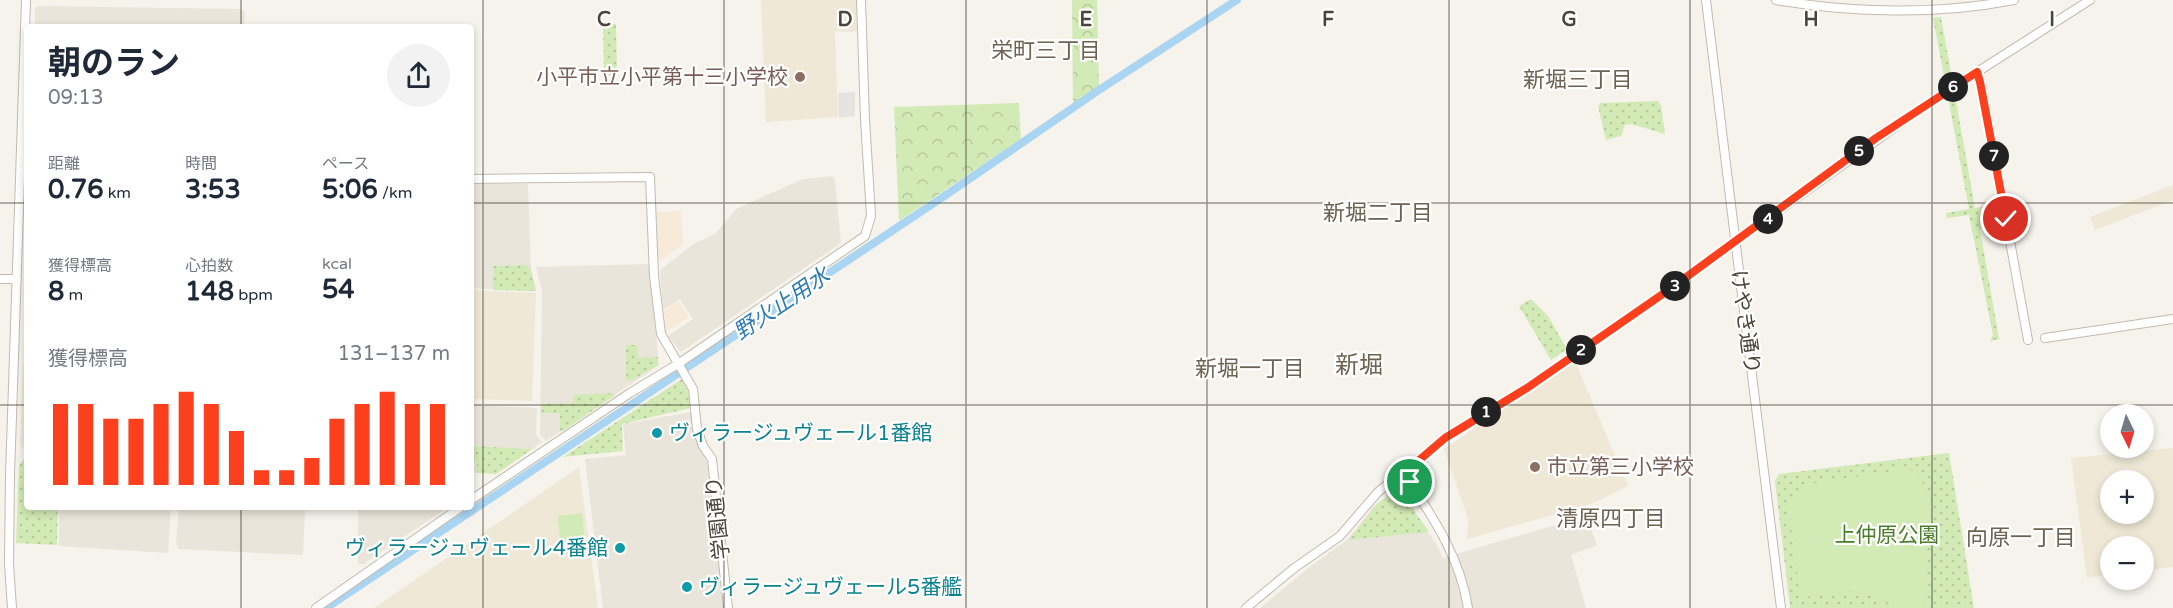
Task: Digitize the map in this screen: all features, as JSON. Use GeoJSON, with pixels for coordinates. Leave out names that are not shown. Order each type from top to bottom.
{"type":"FeatureCollection","features":[{"type":"Feature","properties":{"kind":"street"},"geometry":{"type":"LineString","coordinates":[[26,0],[26,24]]}},
{"type":"Feature","properties":{"kind":"street"},"geometry":{"type":"LineString","coordinates":[[474,498],[630,393],[679,366],[858,241],[868,231],[871,216],[861,0]]}},
{"type":"Feature","properties":{"kind":"street","name":"けやき通り"},"geometry":{"type":"LineString","coordinates":[[1706,0],[1734,244],[1765,470],[1781,608]]}},
{"type":"Feature","properties":{"kind":"street"},"geometry":{"type":"LineString","coordinates":[[1776,0],[1855,10],[1963,7],[2014,0]]}},
{"type":"Feature","properties":{"kind":"street"},"geometry":{"type":"LineString","coordinates":[[1246,608],[1293,569],[1340,536],[1378,492],[1445,438],[1527,388],[1734,244],[1876,138],[2085,1]]}},
{"type":"Feature","properties":{"kind":"street"},"geometry":{"type":"LineString","coordinates":[[1977,72],[2028,340]]}},
{"type":"Feature","properties":{"kind":"street","name":"学園通り"},"geometry":{"type":"LineString","coordinates":[[474,179],[650,177],[654,270],[661,334],[693,389],[697,429],[703,446],[712,459],[728,608]]}},
{"type":"Feature","properties":{"kind":"street"},"geometry":{"type":"LineString","coordinates":[[12,608],[9,529],[17,279],[24,178]]}},
{"type":"Feature","properties":{"kind":"street"},"geometry":{"type":"LineString","coordinates":[[0,279],[17,279]]}},
{"type":"Feature","properties":{"kind":"street"},"geometry":{"type":"LineString","coordinates":[[2045,338],[2173,319]]}},
{"type":"Feature","properties":{"kind":"street"},"geometry":{"type":"LineString","coordinates":[[1404,473],[1429,510],[1451,550],[1462,579],[1468,608]]}},
{"type":"Feature","properties":{"kind":"street"},"geometry":{"type":"LineString","coordinates":[[316,608],[456,510]]}},
{"type":"Feature","properties":{"kind":"shaded area","name":"小平市立小平第十三小学校"},"geometry":{"type":"Polygon","coordinates":[[[761,0],[856,0],[857,30],[853,32],[835,31],[838,117],[766,122],[761,0]]]}},
{"type":"Feature","properties":{"kind":"shaded area"},"geometry":{"type":"Polygon","coordinates":[[[38,6],[241,9],[245,13],[244,24],[35,24],[35,9],[38,6]]]}},
{"type":"Feature","properties":{"kind":"shaded area"},"geometry":{"type":"Polygon","coordinates":[[[855,92],[855,116],[839,118],[838,93],[855,92]]]}},
{"type":"Feature","properties":{"kind":"shaded area"},"geometry":{"type":"Polygon","coordinates":[[[832,176],[835,180],[841,243],[681,352],[668,336],[693,319],[680,299],[663,310],[660,270],[695,243],[715,234],[736,209],[803,179],[832,176]]]}},
{"type":"Feature","properties":{"kind":"shaded area"},"geometry":{"type":"Polygon","coordinates":[[[474,184],[528,184],[531,270],[536,291],[474,288],[474,184]]]}},
{"type":"Feature","properties":{"kind":"shaded area"},"geometry":{"type":"Polygon","coordinates":[[[2173,185],[2173,200],[2095,230],[2090,217],[2173,185]]]}},
{"type":"Feature","properties":{"kind":"shaded area"},"geometry":{"type":"Polygon","coordinates":[[[681,211],[683,244],[661,260],[658,259],[656,212],[681,211]]]}},
{"type":"Feature","properties":{"kind":"shaded area"},"geometry":{"type":"Polygon","coordinates":[[[649,264],[659,365],[546,441],[540,434],[542,290],[536,267],[649,264]]]}},
{"type":"Feature","properties":{"kind":"shaded area"},"geometry":{"type":"Polygon","coordinates":[[[474,290],[536,293],[532,401],[474,399],[474,290]]]}},
{"type":"Feature","properties":{"kind":"shaded area"},"geometry":{"type":"Polygon","coordinates":[[[679,301],[689,317],[664,333],[661,313],[679,301]]]}},
{"type":"Feature","properties":{"kind":"shaded area","name":"市立第三小学校"},"geometry":{"type":"Polygon","coordinates":[[[1574,359],[1628,486],[1589,505],[1467,539],[1468,519],[1444,449],[1574,359]]]}},
{"type":"Feature","properties":{"kind":"shaded area"},"geometry":{"type":"Polygon","coordinates":[[[23,363],[24,363],[24,448],[20,446],[23,363]]]}},
{"type":"Feature","properties":{"kind":"shaded area"},"geometry":{"type":"Polygon","coordinates":[[[474,405],[537,408],[536,435],[542,442],[496,474],[474,472],[474,405]]]}},
{"type":"Feature","properties":{"kind":"shaded area"},"geometry":{"type":"Polygon","coordinates":[[[692,412],[695,434],[707,462],[724,608],[603,608],[585,459],[626,455],[623,424],[692,412]]]}},
{"type":"Feature","properties":{"kind":"shaded area"},"geometry":{"type":"Polygon","coordinates":[[[2173,448],[2173,567],[2154,570],[2154,536],[2100,536],[2100,576],[2087,578],[2071,458],[2100,455],[2100,458],[2154,458],[2154,450],[2173,448]]]}},
{"type":"Feature","properties":{"kind":"shaded area"},"geometry":{"type":"Polygon","coordinates":[[[579,467],[598,608],[374,608],[579,467]]]}},
{"type":"Feature","properties":{"kind":"shaded area"},"geometry":{"type":"Polygon","coordinates":[[[1392,493],[1400,493],[1435,542],[1443,558],[1586,516],[1597,545],[1571,555],[1586,608],[1260,608],[1348,539],[1374,506],[1392,493]]]}},
{"type":"Feature","properties":{"kind":"shaded area"},"geometry":{"type":"Polygon","coordinates":[[[59,510],[171,510],[168,553],[59,546],[59,510]]]}},
{"type":"Feature","properties":{"kind":"shaded area"},"geometry":{"type":"Polygon","coordinates":[[[179,510],[305,510],[303,555],[179,549],[176,544],[179,510]]]}},
{"type":"Feature","properties":{"kind":"shaded area"},"geometry":{"type":"Polygon","coordinates":[[[358,510],[444,510],[366,564],[358,564],[358,510]]]}},
{"type":"Feature","properties":{"kind":"green space"},"geometry":{"type":"Polygon","coordinates":[[[1072,0],[1097,0],[1099,87],[1073,106],[1072,0]]]}},
{"type":"Feature","properties":{"kind":"green space"},"geometry":{"type":"Polygon","coordinates":[[[1941,17],[1975,208],[1999,204],[2003,225],[1980,229],[1999,339],[1990,341],[1993,335],[1969,215],[1947,218],[1946,213],[1969,209],[1933,18],[1941,17]]]}},
{"type":"Feature","properties":{"kind":"green space"},"geometry":{"type":"Polygon","coordinates":[[[603,24],[616,24],[617,76],[604,76],[603,24]]]}},
{"type":"Feature","properties":{"kind":"green space"},"geometry":{"type":"Polygon","coordinates":[[[1658,101],[1661,105],[1665,134],[1631,124],[1625,125],[1621,136],[1606,140],[1598,106],[1601,103],[1658,101]]]}},
{"type":"Feature","properties":{"kind":"green space"},"geometry":{"type":"Polygon","coordinates":[[[1019,103],[1021,139],[899,221],[894,107],[1019,103]]]}},
{"type":"Feature","properties":{"kind":"green space"},"geometry":{"type":"Polygon","coordinates":[[[527,265],[531,270],[536,291],[493,290],[493,266],[527,265]]]}},
{"type":"Feature","properties":{"kind":"green space"},"geometry":{"type":"Polygon","coordinates":[[[1531,299],[1548,316],[1567,349],[1551,360],[1519,306],[1531,299]]]}},
{"type":"Feature","properties":{"kind":"green space"},"geometry":{"type":"Polygon","coordinates":[[[626,345],[637,345],[638,358],[658,357],[658,365],[626,381],[626,345]]]}},
{"type":"Feature","properties":{"kind":"green space"},"geometry":{"type":"Polygon","coordinates":[[[682,379],[688,391],[691,408],[622,424],[623,451],[563,457],[682,379]]]}},
{"type":"Feature","properties":{"kind":"green space"},"geometry":{"type":"Polygon","coordinates":[[[614,393],[614,396],[563,431],[560,431],[560,413],[541,413],[541,404],[574,403],[573,395],[614,393]]]}},
{"type":"Feature","properties":{"kind":"green space"},"geometry":{"type":"Polygon","coordinates":[[[474,446],[532,449],[496,474],[476,473],[477,462],[474,462],[474,446]]]}},
{"type":"Feature","properties":{"kind":"green space","name":"上仲原公園"},"geometry":{"type":"Polygon","coordinates":[[[1949,453],[1974,608],[1790,608],[1775,481],[1779,474],[1949,453]]]}},
{"type":"Feature","properties":{"kind":"green space"},"geometry":{"type":"Polygon","coordinates":[[[24,460],[24,510],[58,510],[57,545],[16,543],[19,465],[24,460]]]}},
{"type":"Feature","properties":{"kind":"green space","name":"上仲原公園"},"geometry":{"type":"Polygon","coordinates":[[[1907,469],[1922,481],[1931,501],[1933,514],[1925,550],[1928,591],[1923,605],[1916,608],[1892,604],[1855,592],[1835,592],[1800,598],[1788,502],[1803,485],[1907,469]]]}},
{"type":"Feature","properties":{"kind":"green space"},"geometry":{"type":"Polygon","coordinates":[[[1394,491],[1401,492],[1429,532],[1349,540],[1377,504],[1394,491]]]}},
{"type":"Feature","properties":{"kind":"green space"},"geometry":{"type":"Polygon","coordinates":[[[582,513],[586,551],[561,554],[558,516],[582,513]]]}},
{"type":"Feature","properties":{"kind":"waterway","name":"野火止用水"},"geometry":{"type":"LineString","coordinates":[[474,509],[1237,0]]}},
{"type":"Feature","properties":{"kind":"waterway","name":"野火止用水"},"geometry":{"type":"LineString","coordinates":[[326,608],[473,510]]}},
{"type":"Feature","properties":{"kind":"place","name":"小平市立小平第十三小学校"},"geometry":{"type":"Point","coordinates":[800,77]}},
{"type":"Feature","properties":{"kind":"place","name":"ヴィラージュヴェール1番館"},"geometry":{"type":"Point","coordinates":[657,433]}},
{"type":"Feature","properties":{"kind":"place","name":"市立第三小学校"},"geometry":{"type":"Point","coordinates":[1535,467]}},
{"type":"Feature","properties":{"kind":"place","name":"ヴィラージュヴェール4番館"},"geometry":{"type":"Point","coordinates":[620,548]}},
{"type":"Feature","properties":{"kind":"place","name":"ヴィラージュヴェール5番艦"},"geometry":{"type":"Point","coordinates":[687,587]}},
{"type":"Feature","properties":{"kind":"district","name":"栄町三丁目"},"geometry":{"type":"Point","coordinates":[1046,51]}},
{"type":"Feature","properties":{"kind":"district","name":"新堀三丁目"},"geometry":{"type":"Point","coordinates":[1578,80]}},
{"type":"Feature","properties":{"kind":"district","name":"新堀二丁目"},"geometry":{"type":"Point","coordinates":[1378,213]}},
{"type":"Feature","properties":{"kind":"district","name":"新堀"},"geometry":{"type":"Point","coordinates":[1359,365]}},
{"type":"Feature","properties":{"kind":"district","name":"新堀一丁目"},"geometry":{"type":"Point","coordinates":[1250,369]}},
{"type":"Feature","properties":{"kind":"district","name":"清原四丁目"},"geometry":{"type":"Point","coordinates":[1611,519]}},
{"type":"Feature","properties":{"kind":"district","name":"向原一丁目"},"geometry":{"type":"Point","coordinates":[2021,538]}},
{"type":"Feature","properties":{"kind":"route"},"geometry":{"type":"LineString","coordinates":[[1410,482],[1404,473],[1445,438],[1527,388],[1734,244],[1876,138],[1977,72],[2006,219]]}}]}
